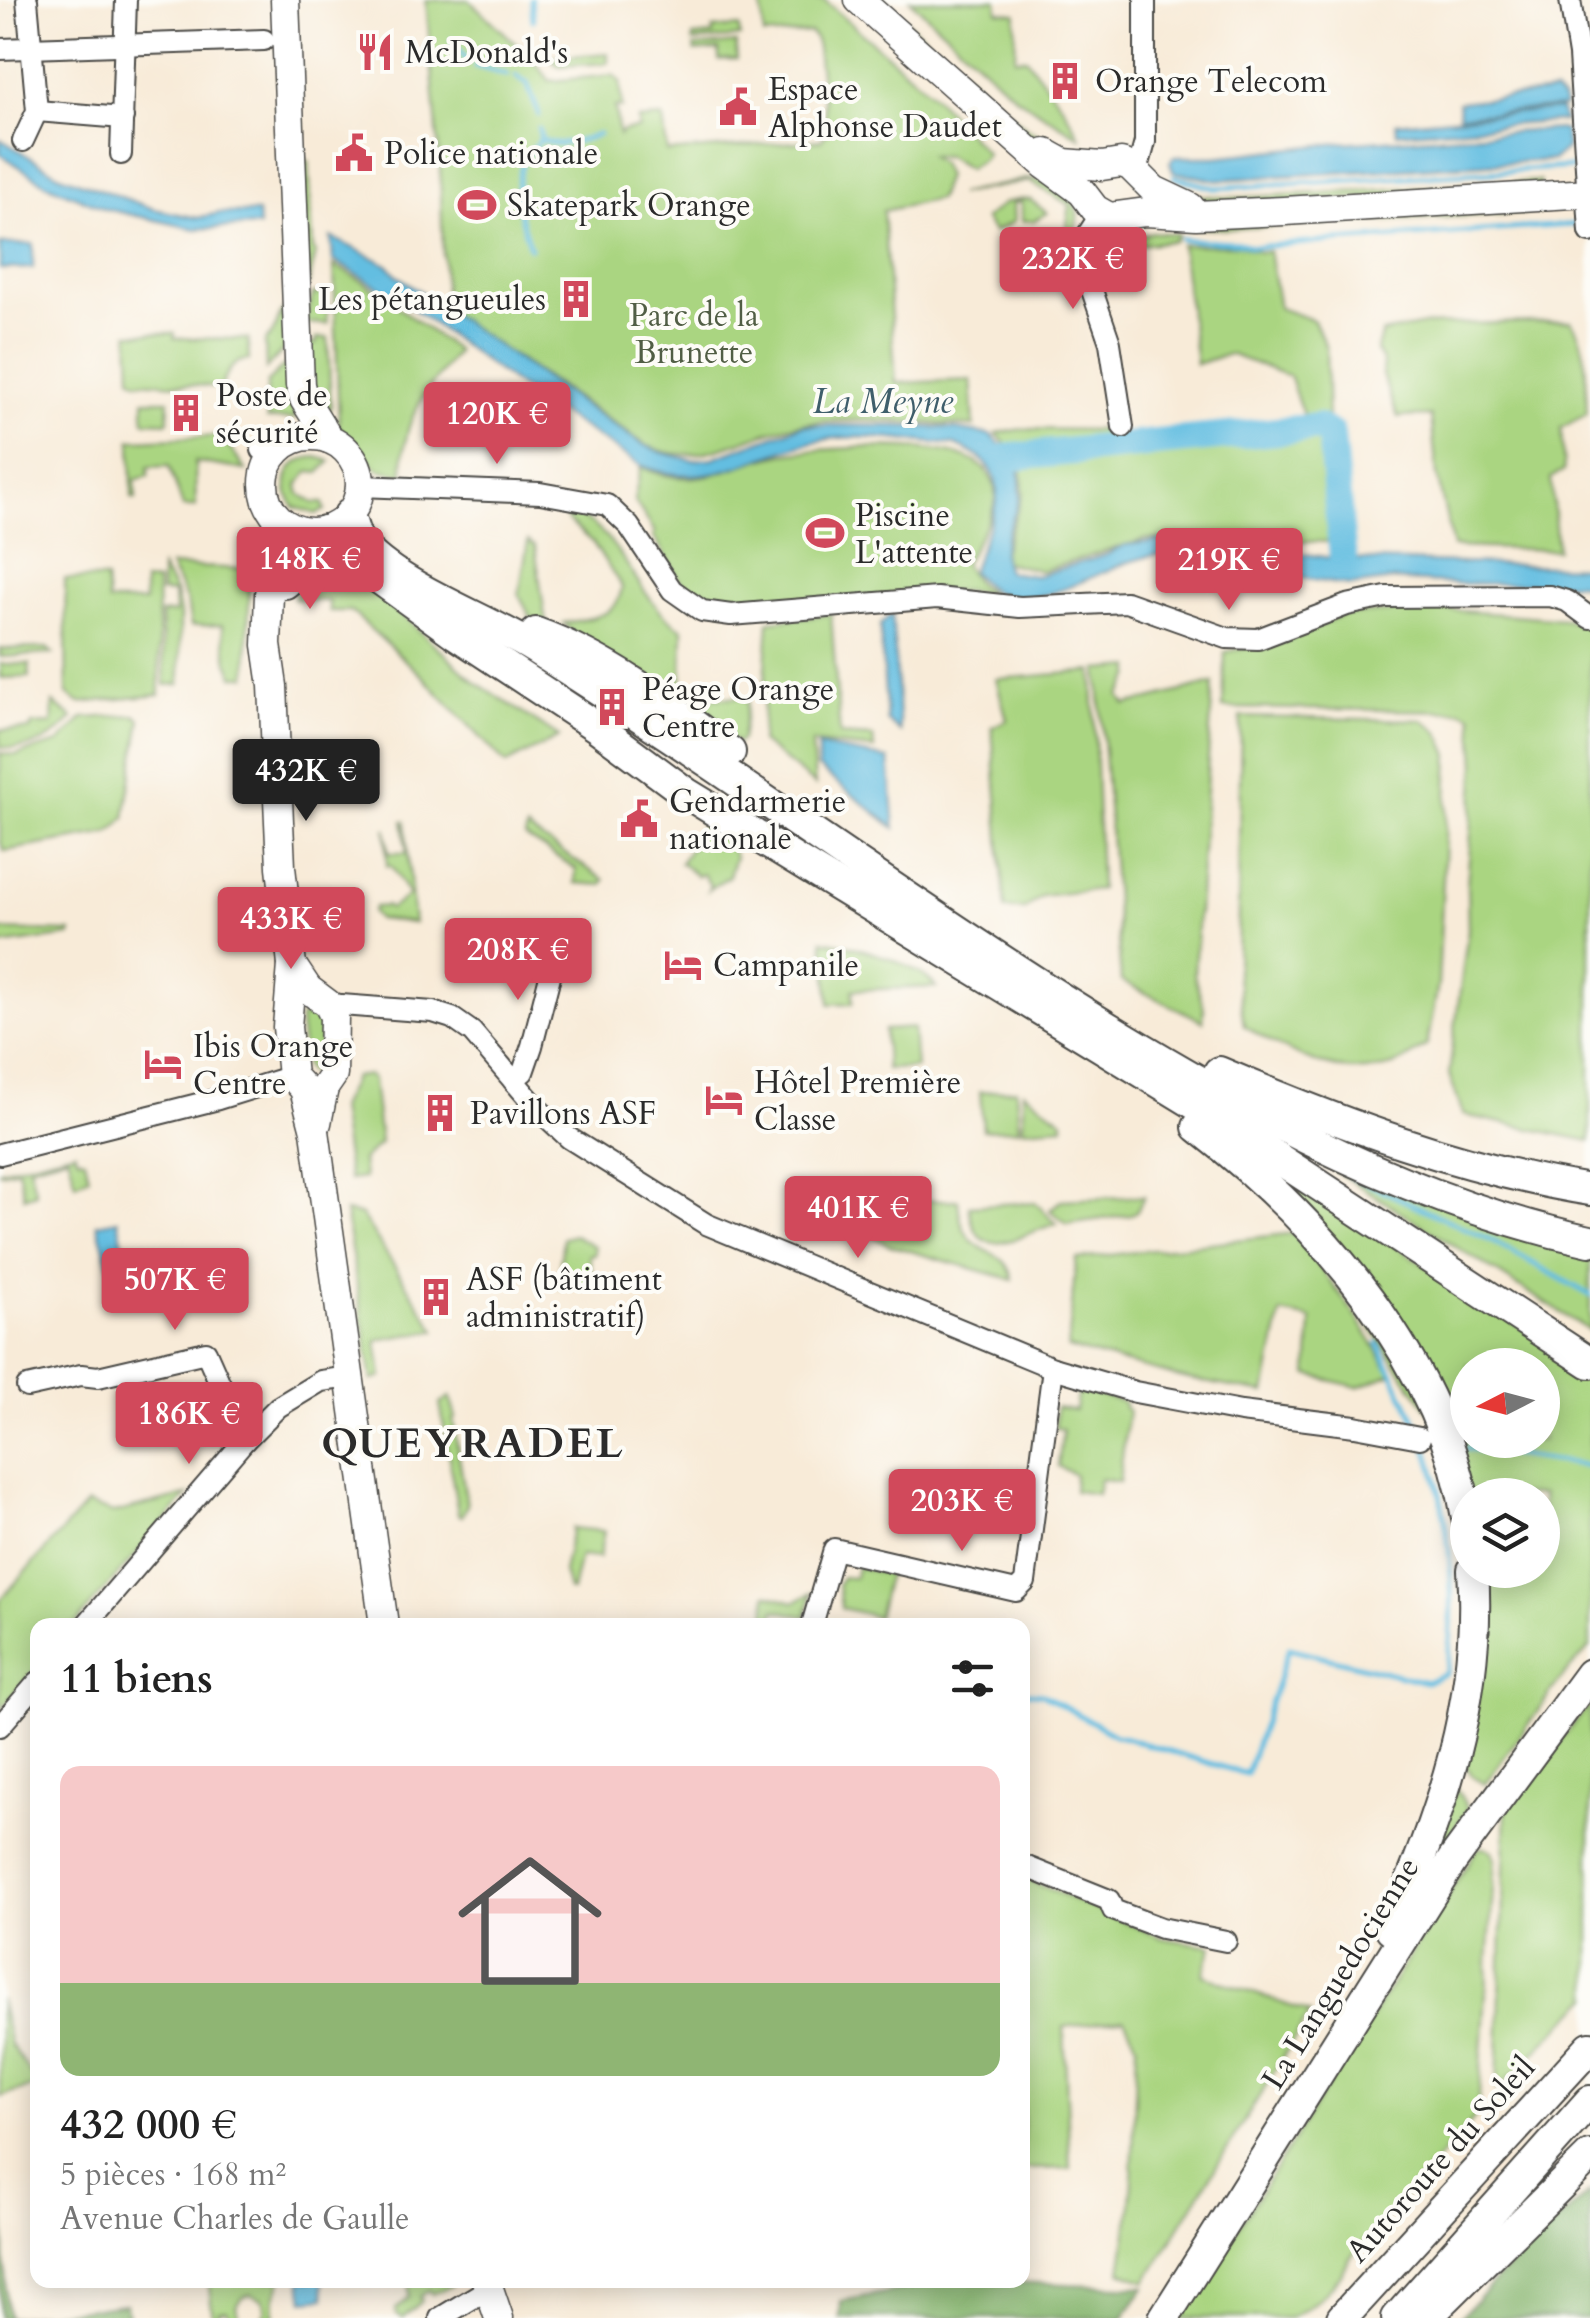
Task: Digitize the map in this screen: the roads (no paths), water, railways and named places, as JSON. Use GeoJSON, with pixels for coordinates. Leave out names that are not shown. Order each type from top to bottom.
{"type":"FeatureCollection","features":[{"type":"Feature","properties":{"kind":"highway"},"geometry":{"type":"LineString","coordinates":[[331,526],[355,561],[456,634],[598,727],[686,794],[1068,1015],[1590,1350]]}},
{"type":"Feature","properties":{"kind":"highway"},"geometry":{"type":"LineString","coordinates":[[331,526],[361,544],[387,569],[530,645],[713,764],[782,815]]}},
{"type":"Feature","properties":{"kind":"highway"},"geometry":{"type":"LineString","coordinates":[[285,583],[313,561],[355,561]]}},
{"type":"Feature","properties":{"kind":"highway"},"geometry":{"type":"LineString","coordinates":[[424,588],[623,723],[844,852],[1204,1110],[1590,1363]]}},
{"type":"Feature","properties":{"kind":"highway"},"geometry":{"type":"LineString","coordinates":[[489,623],[528,632],[581,652],[662,703],[769,782],[844,852]]}},
{"type":"Feature","properties":{"kind":"highway"},"geometry":{"type":"LineString","coordinates":[[528,632],[574,657],[717,754],[782,815]]}},
{"type":"Feature","properties":{"kind":"highway"},"geometry":{"type":"LineString","coordinates":[[1068,1015],[1101,1021],[1396,1142],[1496,1170],[1590,1190]]}},
{"type":"Feature","properties":{"kind":"highway"},"geometry":{"type":"LineString","coordinates":[[1068,1015],[1285,1203],[1341,1265],[1388,1328],[1420,1384],[1457,1478]]}},
{"type":"Feature","properties":{"kind":"highway"},"geometry":{"type":"LineString","coordinates":[[1101,1021],[1270,1120],[1346,1157],[1495,1216],[1590,1242]]}},
{"type":"Feature","properties":{"kind":"highway"},"geometry":{"type":"LineString","coordinates":[[1336,2045],[1416,1871],[1448,1781],[1471,1681],[1475,1588]]}},
{"type":"Feature","properties":{"kind":"highway","name":"La Languedocienne"},"geometry":{"type":"LineString","coordinates":[[1164,2318],[1452,1861],[1590,1674]]}},
{"type":"Feature","properties":{"kind":"highway","name":"Autoroute du Soleil"},"geometry":{"type":"LineString","coordinates":[[1342,2318],[1590,2046]]}},
{"type":"Feature","properties":{"kind":"highway"},"geometry":{"type":"LineString","coordinates":[[1397,2318],[1590,2101]]}},
{"type":"Feature","properties":{"kind":"highway"},"geometry":{"type":"LineString","coordinates":[[1426,2318],[1590,2156]]}},
{"type":"Feature","properties":{"kind":"main road"},"geometry":{"type":"LineString","coordinates":[[273,686],[285,583],[292,568],[357,501],[360,486],[352,458],[330,439],[304,398],[296,332],[285,0]]}},
{"type":"Feature","properties":{"kind":"main road"},"geometry":{"type":"LineString","coordinates":[[859,0],[1096,208],[1116,218],[1132,213],[1220,214],[1589,193]]}},
{"type":"Feature","properties":{"kind":"main road"},"geometry":{"type":"LineString","coordinates":[[1030,149],[1042,150],[1064,163],[1123,170],[1173,201],[1220,214]]}},
{"type":"Feature","properties":{"kind":"main road"},"geometry":{"type":"LineString","coordinates":[[1096,208],[1088,186],[1123,170]]}},
{"type":"Feature","properties":{"kind":"main road"},"geometry":{"type":"LineString","coordinates":[[1123,170],[1142,198],[1132,213]]}},
{"type":"Feature","properties":{"kind":"main road"},"geometry":{"type":"LineString","coordinates":[[304,398],[268,466],[264,487],[270,508],[296,530],[331,526]]}},
{"type":"Feature","properties":{"kind":"main road"},"geometry":{"type":"LineString","coordinates":[[276,449],[317,436],[330,439]]}},
{"type":"Feature","properties":{"kind":"main road"},"geometry":{"type":"LineString","coordinates":[[277,517],[278,554],[267,624],[279,850],[292,966],[317,1010],[332,1075],[307,1084]]}},
{"type":"Feature","properties":{"kind":"main road"},"geometry":{"type":"LineString","coordinates":[[317,1010],[287,1020],[307,1084],[315,1131],[383,1618]]}},
{"type":"Feature","properties":{"kind":"main road"},"geometry":{"type":"LineString","coordinates":[[488,2288],[499,2318]]}},
{"type":"Feature","properties":{"kind":"street"},"geometry":{"type":"LineString","coordinates":[[22,140],[37,111],[28,0]]}},
{"type":"Feature","properties":{"kind":"street"},"geometry":{"type":"LineString","coordinates":[[121,154],[126,0]]}},
{"type":"Feature","properties":{"kind":"street"},"geometry":{"type":"LineString","coordinates":[[1123,170],[1144,154],[1145,0]]}},
{"type":"Feature","properties":{"kind":"street"},"geometry":{"type":"LineString","coordinates":[[1570,0],[1579,55],[1590,232]]}},
{"type":"Feature","properties":{"kind":"street"},"geometry":{"type":"LineString","coordinates":[[0,49],[264,40]]}},
{"type":"Feature","properties":{"kind":"street"},"geometry":{"type":"LineString","coordinates":[[37,111],[122,118]]}},
{"type":"Feature","properties":{"kind":"street"},"geometry":{"type":"LineString","coordinates":[[1096,208],[1080,256],[1110,344],[1123,427]]}},
{"type":"Feature","properties":{"kind":"street"},"geometry":{"type":"LineString","coordinates":[[360,486],[540,493],[607,505],[629,526],[672,590],[702,610],[731,615],[951,598],[1020,606],[1126,602],[1227,638],[1258,639],[1346,606],[1386,597],[1534,594],[1567,601],[1590,618]]}},
{"type":"Feature","properties":{"kind":"street"},"geometry":{"type":"LineString","coordinates":[[513,1080],[523,1072],[532,1046],[560,941]]}},
{"type":"Feature","properties":{"kind":"street"},"geometry":{"type":"LineString","coordinates":[[317,1010],[344,1020],[362,1008],[432,1012],[452,1018],[472,1032],[570,1138],[717,1230],[1054,1368],[1136,1392],[1420,1438]]}},
{"type":"Feature","properties":{"kind":"street"},"geometry":{"type":"LineString","coordinates":[[0,1154],[218,1099],[307,1084]]}},
{"type":"Feature","properties":{"kind":"street"},"geometry":{"type":"LineString","coordinates":[[27,1388],[81,1375],[98,1377],[206,1352],[245,1440]]}},
{"type":"Feature","properties":{"kind":"street"},"geometry":{"type":"LineString","coordinates":[[814,1618],[834,1549],[1016,1591],[1025,1582],[1054,1368]]}},
{"type":"Feature","properties":{"kind":"street"},"geometry":{"type":"LineString","coordinates":[[92,1618],[278,1407],[320,1381],[350,1377]]}},
{"type":"Feature","properties":{"kind":"street"},"geometry":{"type":"LineString","coordinates":[[0,1726],[30,1691]]}},
{"type":"Feature","properties":{"kind":"street"},"geometry":{"type":"LineString","coordinates":[[1030,1868],[1109,1900],[1113,1910],[1133,1919],[1226,1941]]}},
{"type":"Feature","properties":{"kind":"street"},"geometry":{"type":"LineString","coordinates":[[440,2318],[483,2288]]}},
{"type":"Feature","properties":{"kind":"water"},"geometry":{"type":"Polygon","coordinates":[[[1554,92],[1564,107],[1459,116],[1458,102],[1554,92]]]}},
{"type":"Feature","properties":{"kind":"water"},"geometry":{"type":"Polygon","coordinates":[[[1560,109],[1564,121],[1397,133],[1396,123],[1560,109]]]}},
{"type":"Feature","properties":{"kind":"water"},"geometry":{"type":"Polygon","coordinates":[[[1565,131],[1567,148],[1553,160],[1215,180],[1173,172],[1170,162],[1174,157],[1215,157],[1339,143],[1565,131]]]}},
{"type":"Feature","properties":{"kind":"water"},"geometry":{"type":"Polygon","coordinates":[[[0,139],[58,174],[154,209],[198,218],[219,213],[258,213],[259,226],[195,229],[106,209],[46,184],[0,154],[0,139]]]}},
{"type":"Feature","properties":{"kind":"water"},"geometry":{"type":"Polygon","coordinates":[[[331,237],[388,265],[398,276],[584,406],[642,444],[663,453],[693,460],[713,458],[803,425],[949,428],[991,435],[1019,463],[1020,496],[1003,553],[1008,572],[1036,576],[1106,555],[1125,545],[1161,541],[1270,549],[1338,559],[1586,567],[1590,568],[1590,586],[1392,580],[1350,586],[1173,555],[1121,565],[1044,595],[1019,598],[995,592],[971,572],[996,499],[996,483],[990,469],[977,456],[955,445],[851,437],[793,447],[709,473],[665,473],[640,465],[517,385],[399,299],[333,260],[331,237]]]}},
{"type":"Feature","properties":{"kind":"water"},"geometry":{"type":"Polygon","coordinates":[[[0,244],[33,244],[33,268],[0,269],[0,244]]]}},
{"type":"Feature","properties":{"kind":"water"},"geometry":{"type":"Polygon","coordinates":[[[892,614],[900,732],[887,721],[880,625],[892,614]]]}},
{"type":"Feature","properties":{"kind":"water"},"geometry":{"type":"Polygon","coordinates":[[[818,746],[889,759],[895,828],[818,768],[818,746]]]}},
{"type":"Feature","properties":{"kind":"water"},"geometry":{"type":"Polygon","coordinates":[[[118,1220],[132,1288],[117,1293],[97,1224],[118,1220]]]}},
{"type":"Feature","properties":{"kind":"water"},"geometry":{"type":"Polygon","coordinates":[[[302,2288],[324,2288],[325,2298],[304,2300],[302,2288]]]}},
{"type":"Feature","properties":{"kind":"waterway"},"geometry":{"type":"LineString","coordinates":[[531,0],[533,20]]}},
{"type":"Feature","properties":{"kind":"waterway"},"geometry":{"type":"LineString","coordinates":[[452,40],[467,60]]}},
{"type":"Feature","properties":{"kind":"waterway"},"geometry":{"type":"LineString","coordinates":[[475,66],[507,75]]}},
{"type":"Feature","properties":{"kind":"waterway"},"geometry":{"type":"LineString","coordinates":[[516,76],[527,83],[539,115]]}},
{"type":"Feature","properties":{"kind":"waterway"},"geometry":{"type":"LineString","coordinates":[[539,129],[541,139],[562,144],[599,134]]}},
{"type":"Feature","properties":{"kind":"waterway"},"geometry":{"type":"LineString","coordinates":[[529,153],[541,139]]}},
{"type":"Feature","properties":{"kind":"waterway"},"geometry":{"type":"LineString","coordinates":[[522,165],[517,197],[530,248]]}},
{"type":"Feature","properties":{"kind":"waterway"},"geometry":{"type":"LineString","coordinates":[[1174,177],[1215,188],[1574,167]]}},
{"type":"Feature","properties":{"kind":"waterway"},"geometry":{"type":"LineString","coordinates":[[1181,239],[1252,247],[1583,224]]}},
{"type":"Feature","properties":{"kind":"waterway"},"geometry":{"type":"LineString","coordinates":[[1003,458],[1318,427],[1331,434],[1344,569]]}},
{"type":"Feature","properties":{"kind":"waterway"},"geometry":{"type":"LineString","coordinates":[[1350,1176],[1491,1240],[1590,1295]]}},
{"type":"Feature","properties":{"kind":"waterway"},"geometry":{"type":"LineString","coordinates":[[1378,1344],[1420,1430]]}},
{"type":"Feature","properties":{"kind":"waterway"},"geometry":{"type":"LineString","coordinates":[[1030,1693],[1042,1694],[1115,1735],[1246,1774],[1289,1648],[1426,1682],[1446,1673],[1451,1615],[1449,1555],[1440,1496],[1424,1440]]}},
{"type":"Feature","properties":{"kind":"waterway"},"geometry":{"type":"LineString","coordinates":[[1535,1458],[1590,1466]]}},
{"type":"Feature","properties":{"kind":"place","name":"McDonald's"},"geometry":{"type":"Point","coordinates":[375,52]}},
{"type":"Feature","properties":{"kind":"place","name":"Orange Telecom"},"geometry":{"type":"Point","coordinates":[1065,81]}},
{"type":"Feature","properties":{"kind":"place","name":"Espace Alphonse Daudet"},"geometry":{"type":"Point","coordinates":[738,107]}},
{"type":"Feature","properties":{"kind":"place","name":"Police nationale"},"geometry":{"type":"Point","coordinates":[354,153]}},
{"type":"Feature","properties":{"kind":"place","name":"Skatepark Orange"},"geometry":{"type":"Point","coordinates":[477,205]}},
{"type":"Feature","properties":{"kind":"place","name":"Les pétangueules"},"geometry":{"type":"Point","coordinates":[576,299]}},
{"type":"Feature","properties":{"kind":"place","name":"Poste de sécurité"},"geometry":{"type":"Point","coordinates":[186,413]}},
{"type":"Feature","properties":{"kind":"place","name":"Piscine L'attente"},"geometry":{"type":"Point","coordinates":[825,533]}},
{"type":"Feature","properties":{"kind":"place","name":"Péage Orange Centre"},"geometry":{"type":"Point","coordinates":[612,707]}},
{"type":"Feature","properties":{"kind":"place","name":"Gendarmerie nationale"},"geometry":{"type":"Point","coordinates":[639,819]}},
{"type":"Feature","properties":{"kind":"place","name":"Campanile"},"geometry":{"type":"Point","coordinates":[683,965]}},
{"type":"Feature","properties":{"kind":"place","name":"Ibis Orange Centre"},"geometry":{"type":"Point","coordinates":[163,1064]}},
{"type":"Feature","properties":{"kind":"place","name":"Hôtel Première Classe"},"geometry":{"type":"Point","coordinates":[724,1100]}},
{"type":"Feature","properties":{"kind":"place","name":"Pavillons ASF"},"geometry":{"type":"Point","coordinates":[440,1113]}},
{"type":"Feature","properties":{"kind":"place","name":"ASF (bâtiment administratif)"},"geometry":{"type":"Point","coordinates":[436,1297]}},
{"type":"Feature","properties":{"kind":"district","name":"QUEYRADEL"},"geometry":{"type":"Point","coordinates":[473,1442]}},
{"type":"Feature","properties":{"kind":"park label","name":"Parc de la Brunette"},"geometry":{"type":"Point","coordinates":[694,334]}},
{"type":"Feature","properties":{"kind":"water label","name":"La Meyne"},"geometry":{"type":"Point","coordinates":[883,401]}}]}
